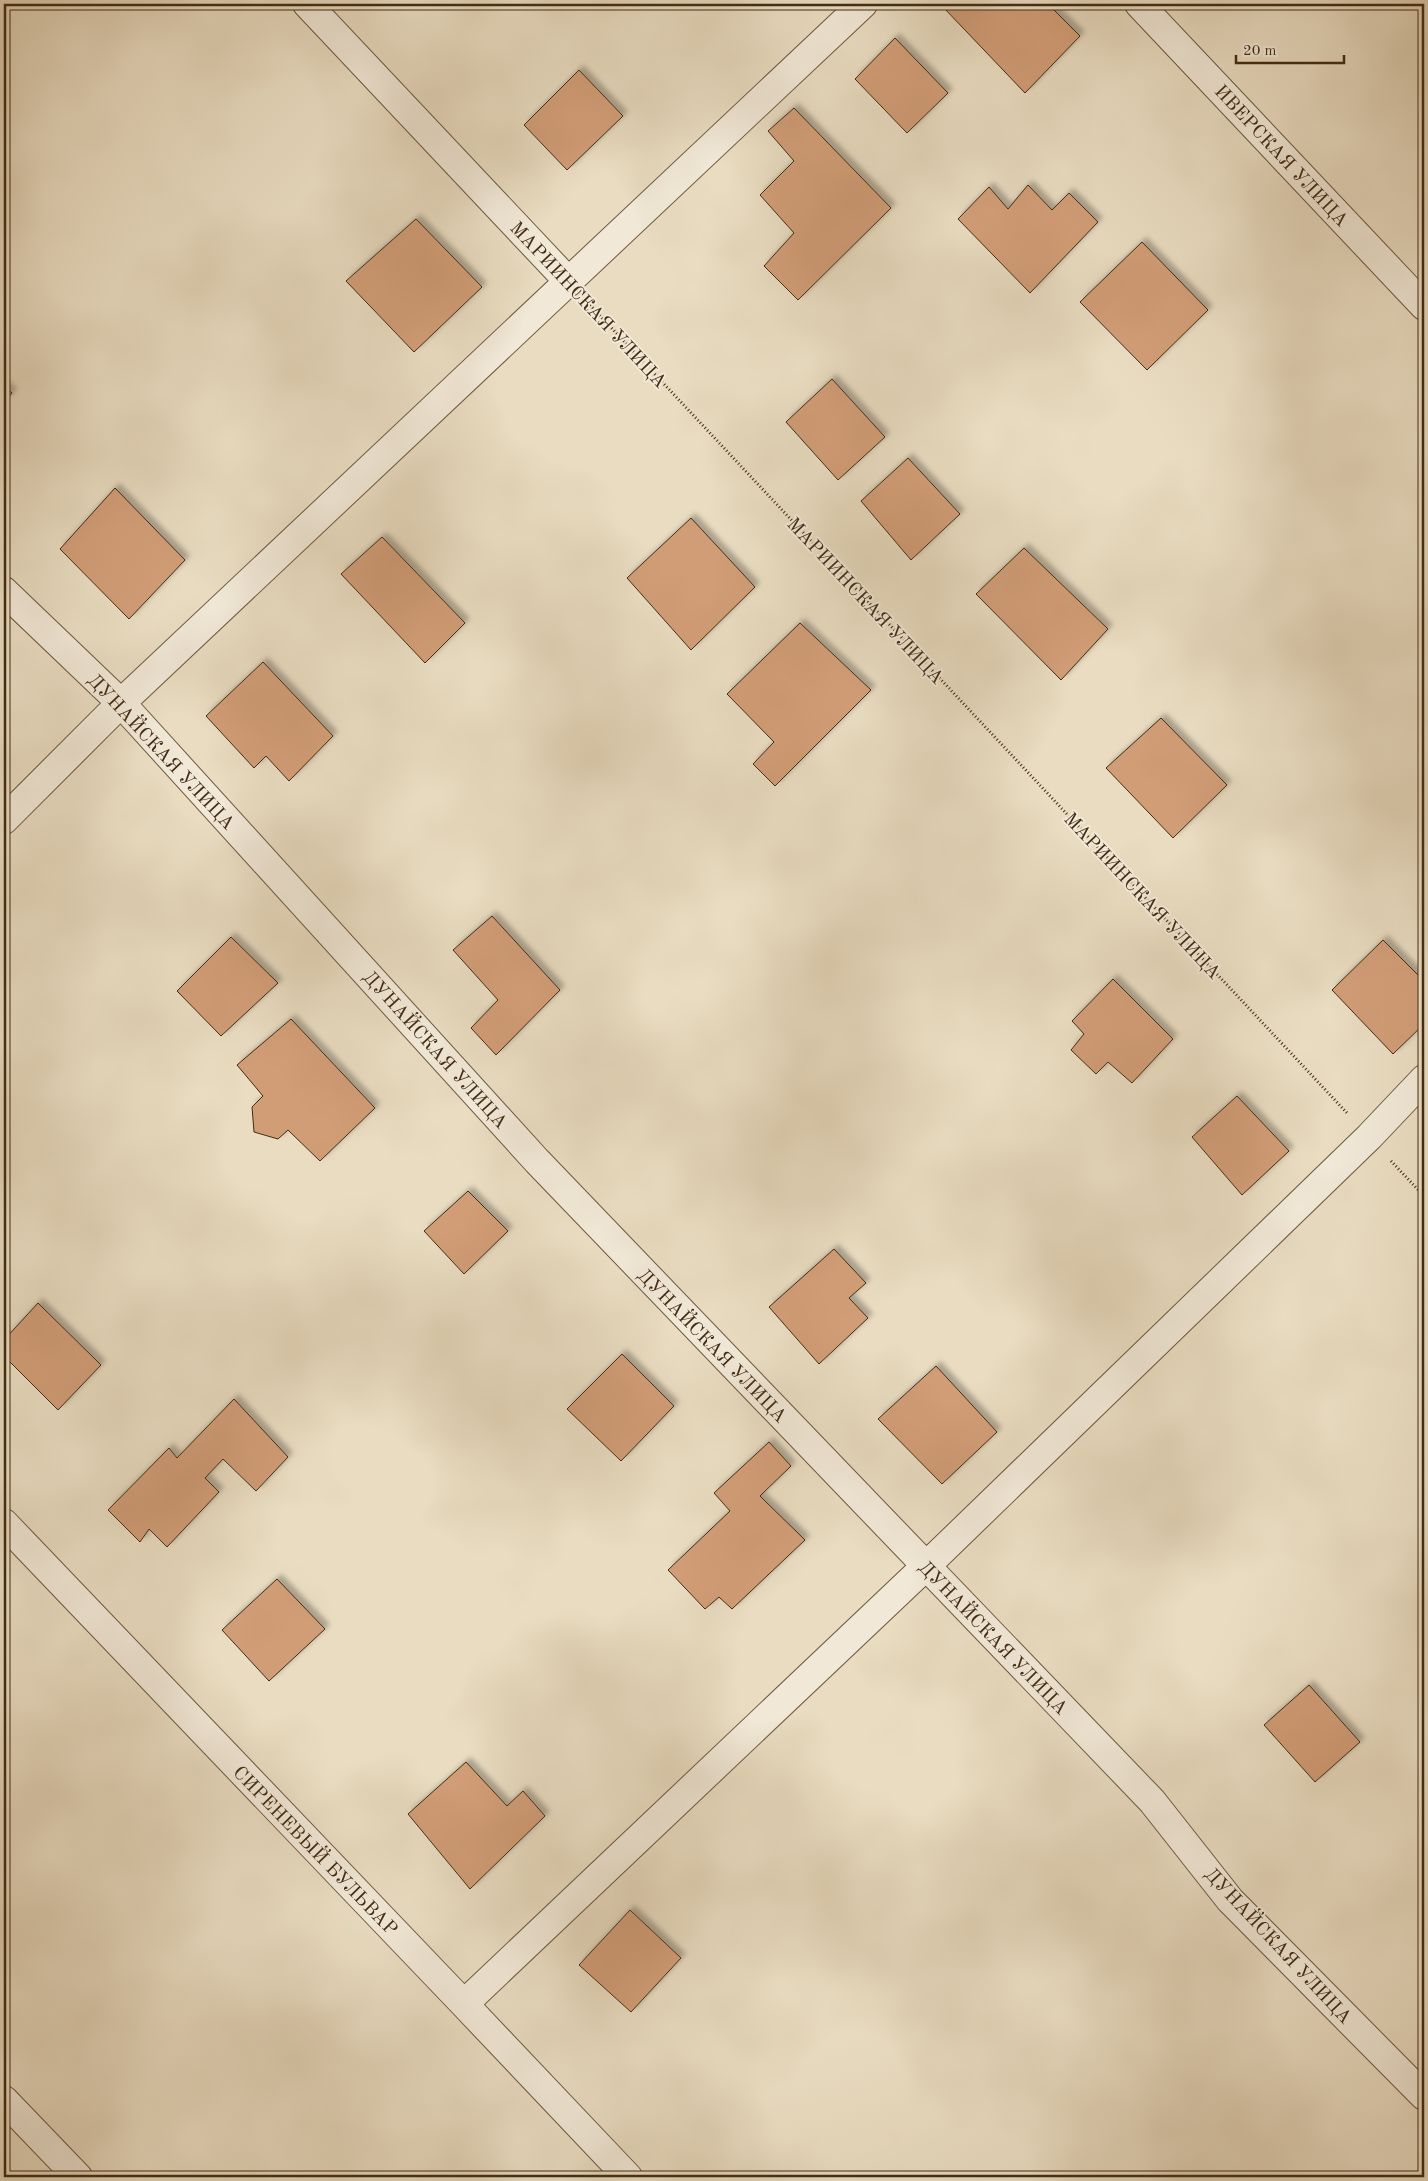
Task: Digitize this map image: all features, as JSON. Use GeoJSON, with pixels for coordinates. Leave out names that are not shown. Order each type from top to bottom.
{"type":"FeatureCollection","features":[{"type":"Feature","properties":{"kind":"street","name":"МАРИИНСКАЯ УЛИЦА"},"geometry":{"type":"LineString","coordinates":[[307,4],[569,282]]}},
{"type":"Feature","properties":{"kind":"street"},"geometry":{"type":"LineString","coordinates":[[4,820],[121,703],[863,4]]}},
{"type":"Feature","properties":{"kind":"street","name":"ИВЕРСКАЯ УЛИЦА"},"geometry":{"type":"LineString","coordinates":[[1139,4],[1424,306]]}},
{"type":"Feature","properties":{"kind":"street","name":"ДУНАЙСКАЯ УЛИЦА"},"geometry":{"type":"LineString","coordinates":[[4,591],[121,703],[537,1161],[925,1567],[1152,1801],[1230,1900],[1424,2096]]}},
{"type":"Feature","properties":{"kind":"street"},"geometry":{"type":"LineString","coordinates":[[464,2004],[925,1567],[1369,1137],[1424,1079]]}},
{"type":"Feature","properties":{"kind":"street","name":"СИРЕНЕВЫЙ БУЛЬВАР"},"geometry":{"type":"LineString","coordinates":[[4,1523],[628,2177]]}},
{"type":"Feature","properties":{"kind":"street"},"geometry":{"type":"LineString","coordinates":[[4,2100],[78,2177]]}},
{"type":"Feature","properties":{"kind":"path","name":"МАРИИНСКАЯ УЛИЦА"},"geometry":{"type":"LineString","coordinates":[[569,282],[1424,1196]]}},
{"type":"Feature","properties":{"kind":"building"},"geometry":{"type":"Polygon","coordinates":[[[947,4],[1048,4],[1080,36],[1025,93],[943,7],[947,4]]]}},
{"type":"Feature","properties":{"kind":"building"},"geometry":{"type":"Polygon","coordinates":[[[895,38],[948,93],[907,133],[855,79],[895,38]]]}},
{"type":"Feature","properties":{"kind":"building"},"geometry":{"type":"Polygon","coordinates":[[[579,70],[623,116],[567,170],[524,125],[579,70]]]}},
{"type":"Feature","properties":{"kind":"building"},"geometry":{"type":"Polygon","coordinates":[[[794,108],[891,208],[798,300],[764,266],[794,233],[760,195],[794,161],[768,131],[794,108]]]}},
{"type":"Feature","properties":{"kind":"building"},"geometry":{"type":"Polygon","coordinates":[[[1028,185],[1052,210],[1069,193],[1098,222],[1030,293],[958,219],[989,187],[1008,209],[1028,185]]]}},
{"type":"Feature","properties":{"kind":"building"},"geometry":{"type":"Polygon","coordinates":[[[416,219],[482,287],[414,352],[346,281],[416,219]]]}},
{"type":"Feature","properties":{"kind":"building"},"geometry":{"type":"Polygon","coordinates":[[[1142,242],[1208,310],[1147,370],[1080,302],[1142,242]]]}},
{"type":"Feature","properties":{"kind":"building"},"geometry":{"type":"Polygon","coordinates":[[[832,379],[885,437],[838,480],[786,422],[832,379]]]}},
{"type":"Feature","properties":{"kind":"building"},"geometry":{"type":"Polygon","coordinates":[[[4,385],[12,393],[4,402],[4,385]]]}},
{"type":"Feature","properties":{"kind":"building"},"geometry":{"type":"Polygon","coordinates":[[[908,458],[960,514],[911,560],[861,501],[908,458]]]}},
{"type":"Feature","properties":{"kind":"building"},"geometry":{"type":"Polygon","coordinates":[[[115,488],[185,560],[129,619],[60,549],[115,488]]]}},
{"type":"Feature","properties":{"kind":"building"},"geometry":{"type":"Polygon","coordinates":[[[691,518],[755,587],[691,650],[627,578],[691,518]]]}},
{"type":"Feature","properties":{"kind":"building"},"geometry":{"type":"Polygon","coordinates":[[[382,537],[465,623],[425,663],[341,574],[382,537]]]}},
{"type":"Feature","properties":{"kind":"building"},"geometry":{"type":"Polygon","coordinates":[[[1024,548],[1108,629],[1061,680],[976,594],[1024,548]]]}},
{"type":"Feature","properties":{"kind":"building"},"geometry":{"type":"Polygon","coordinates":[[[800,623],[871,690],[775,786],[753,764],[774,742],[727,694],[800,623]]]}},
{"type":"Feature","properties":{"kind":"building"},"geometry":{"type":"Polygon","coordinates":[[[263,662],[333,736],[289,781],[266,756],[254,768],[206,716],[263,662]]]}},
{"type":"Feature","properties":{"kind":"building"},"geometry":{"type":"Polygon","coordinates":[[[1161,718],[1227,785],[1173,838],[1106,768],[1161,718]]]}},
{"type":"Feature","properties":{"kind":"building"},"geometry":{"type":"Polygon","coordinates":[[[492,916],[560,990],[496,1055],[471,1028],[498,1000],[453,950],[492,916]]]}},
{"type":"Feature","properties":{"kind":"building"},"geometry":{"type":"Polygon","coordinates":[[[231,937],[278,983],[221,1036],[177,991],[231,937]]]}},
{"type":"Feature","properties":{"kind":"building"},"geometry":{"type":"Polygon","coordinates":[[[1383,940],[1424,981],[1424,1024],[1393,1054],[1332,990],[1383,940]]]}},
{"type":"Feature","properties":{"kind":"building"},"geometry":{"type":"Polygon","coordinates":[[[1113,979],[1173,1039],[1132,1083],[1108,1062],[1096,1074],[1071,1050],[1084,1034],[1072,1021],[1113,979]]]}},
{"type":"Feature","properties":{"kind":"building"},"geometry":{"type":"Polygon","coordinates":[[[291,1019],[375,1108],[320,1161],[288,1130],[278,1139],[254,1132],[252,1107],[263,1096],[237,1065],[291,1019]]]}},
{"type":"Feature","properties":{"kind":"building"},"geometry":{"type":"Polygon","coordinates":[[[1237,1096],[1289,1151],[1242,1195],[1192,1137],[1237,1096]]]}},
{"type":"Feature","properties":{"kind":"building"},"geometry":{"type":"Polygon","coordinates":[[[468,1191],[508,1231],[464,1274],[424,1231],[468,1191]]]}},
{"type":"Feature","properties":{"kind":"building"},"geometry":{"type":"Polygon","coordinates":[[[834,1249],[866,1283],[849,1298],[868,1318],[819,1364],[769,1307],[834,1249]]]}},
{"type":"Feature","properties":{"kind":"building"},"geometry":{"type":"Polygon","coordinates":[[[38,1303],[101,1365],[58,1410],[4,1356],[4,1340],[38,1303]]]}},
{"type":"Feature","properties":{"kind":"building"},"geometry":{"type":"Polygon","coordinates":[[[622,1354],[674,1406],[621,1461],[567,1409],[622,1354]]]}},
{"type":"Feature","properties":{"kind":"building"},"geometry":{"type":"Polygon","coordinates":[[[936,1366],[997,1432],[942,1484],[878,1419],[936,1366]]]}},
{"type":"Feature","properties":{"kind":"building"},"geometry":{"type":"Polygon","coordinates":[[[234,1399],[288,1457],[256,1491],[223,1459],[205,1478],[219,1492],[167,1547],[149,1529],[140,1542],[108,1510],[169,1448],[177,1458],[234,1399]]]}},
{"type":"Feature","properties":{"kind":"building"},"geometry":{"type":"Polygon","coordinates":[[[769,1442],[791,1466],[760,1496],[805,1540],[732,1609],[719,1597],[705,1609],[668,1570],[730,1511],[714,1493],[769,1442]]]}},
{"type":"Feature","properties":{"kind":"building"},"geometry":{"type":"Polygon","coordinates":[[[277,1579],[325,1629],[269,1681],[222,1630],[277,1579]]]}},
{"type":"Feature","properties":{"kind":"building"},"geometry":{"type":"Polygon","coordinates":[[[1309,1685],[1360,1742],[1315,1782],[1264,1725],[1309,1685]]]}},
{"type":"Feature","properties":{"kind":"building"},"geometry":{"type":"Polygon","coordinates":[[[466,1762],[507,1806],[523,1791],[545,1816],[470,1889],[408,1814],[466,1762]]]}},
{"type":"Feature","properties":{"kind":"building"},"geometry":{"type":"Polygon","coordinates":[[[630,1910],[681,1958],[631,2012],[579,1965],[630,1910]]]}}]}
